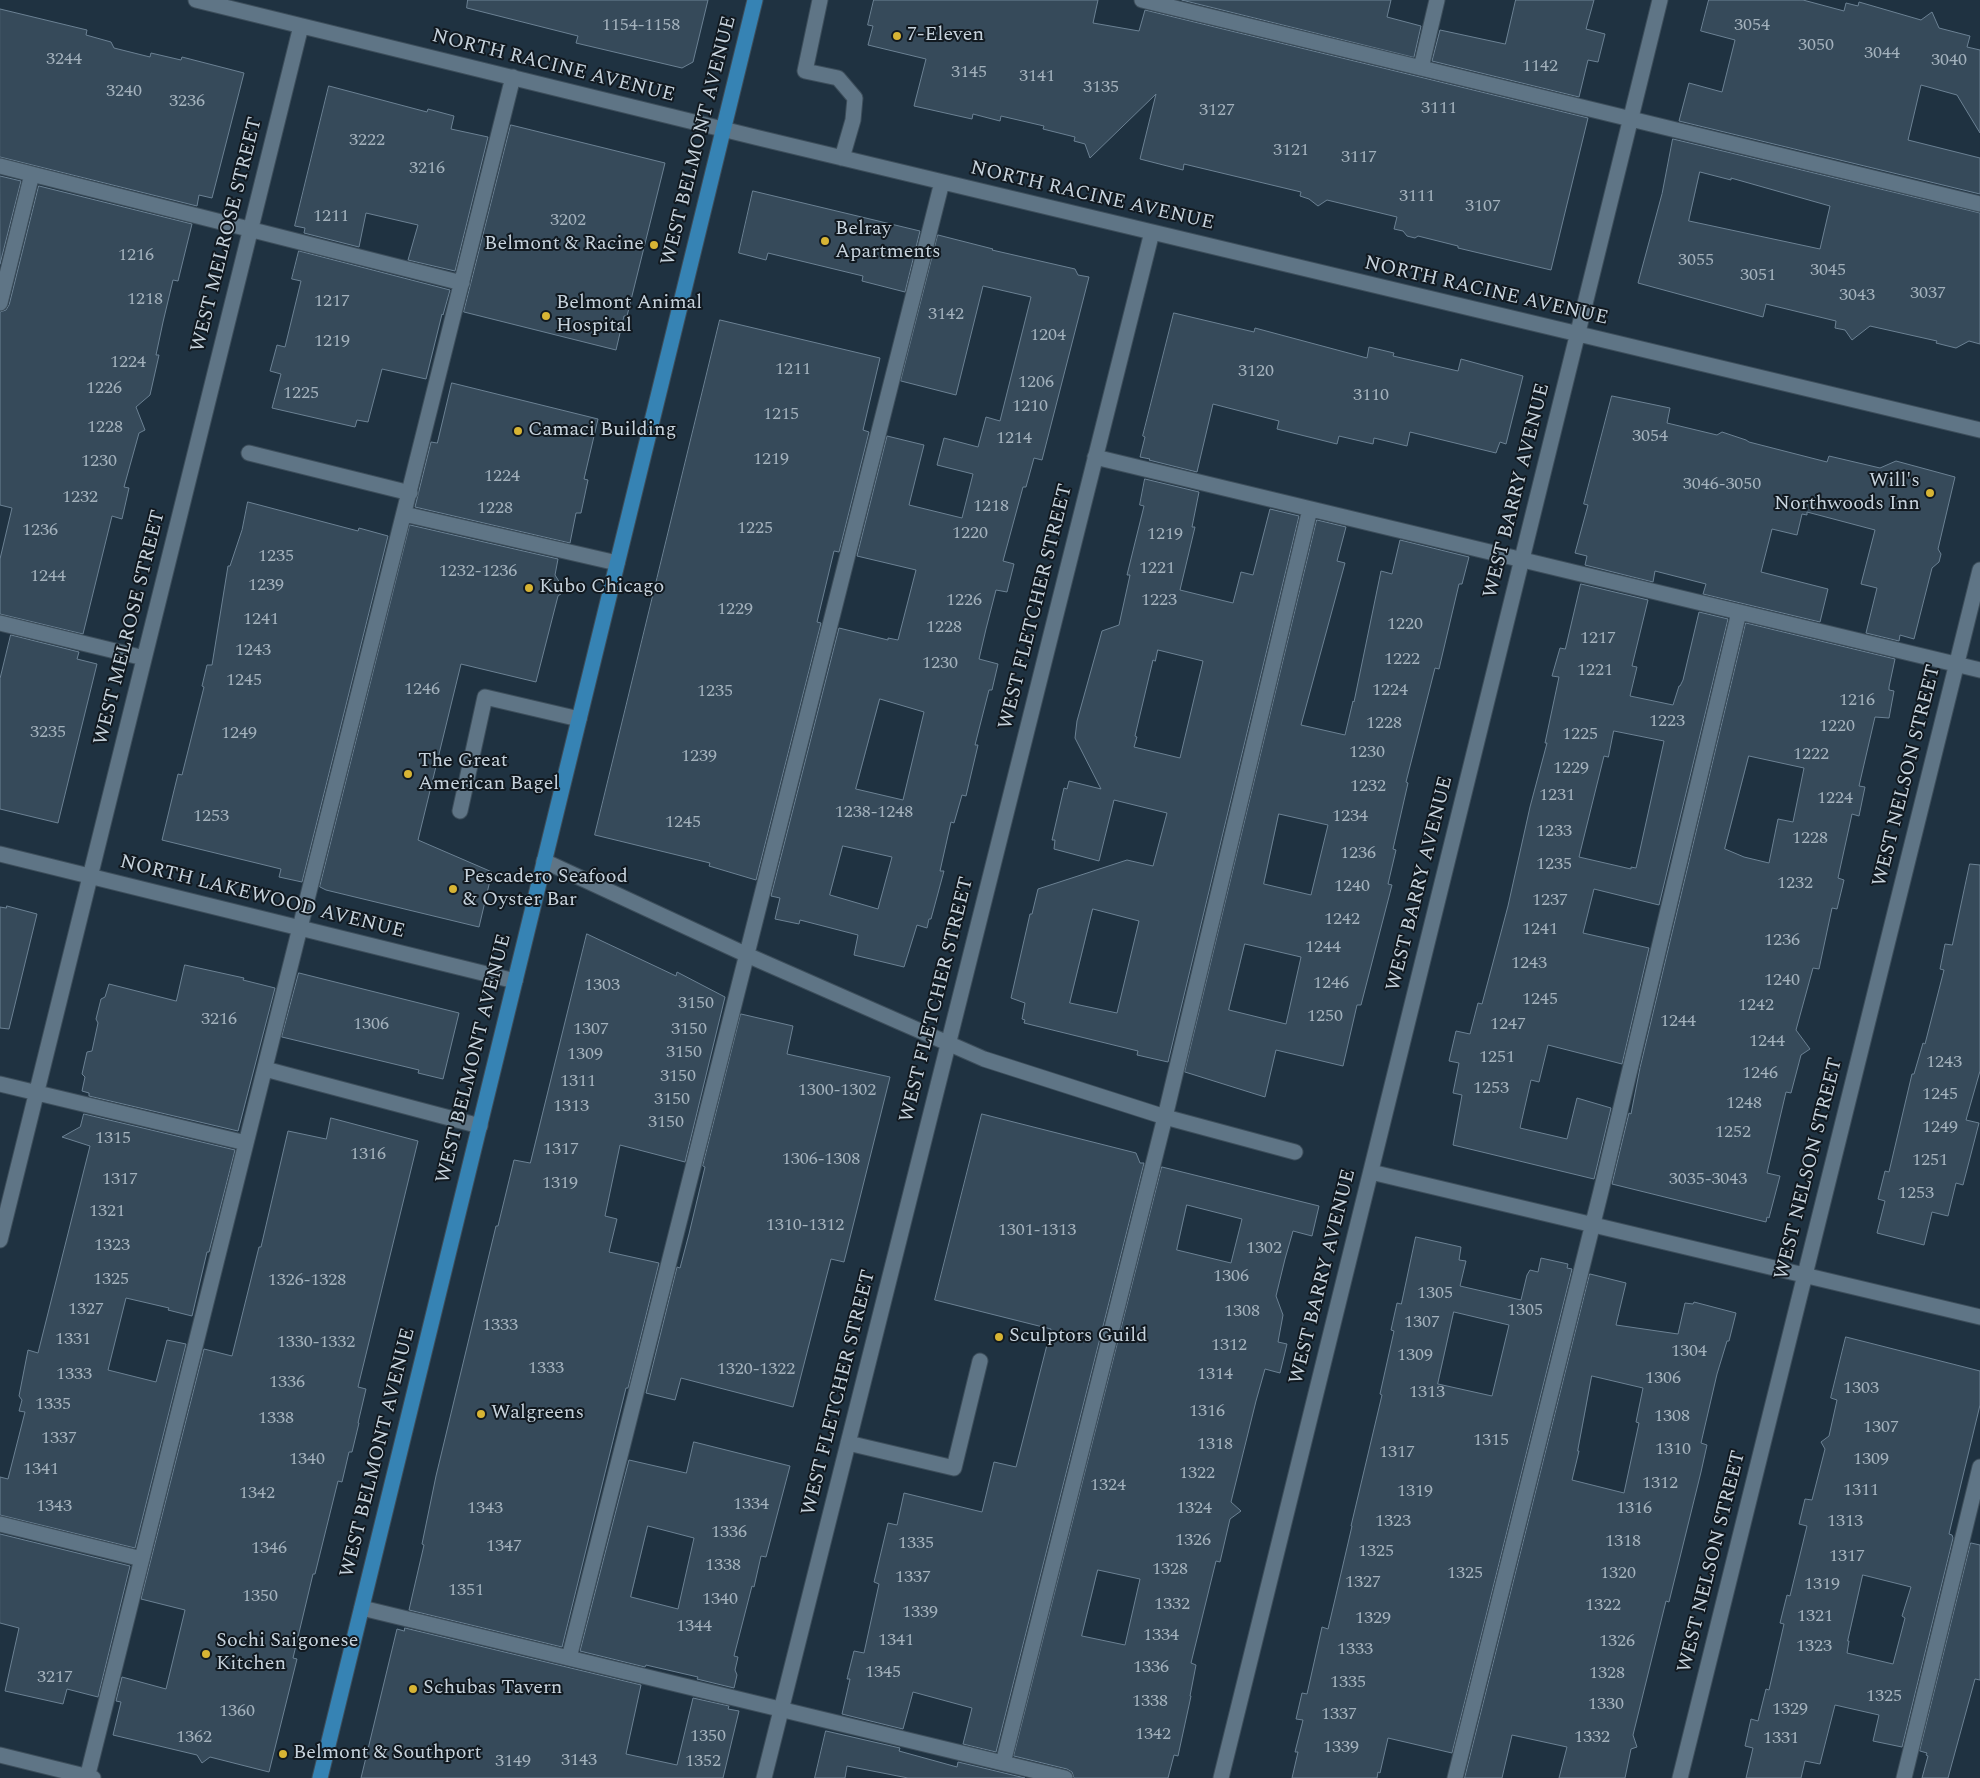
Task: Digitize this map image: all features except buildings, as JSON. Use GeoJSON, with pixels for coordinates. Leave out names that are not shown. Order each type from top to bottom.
{"type":"FeatureCollection","features":[{"type":"Feature","properties":{"kind":"main road","name":"WEST BELMONT AVENUE"},"geometry":{"type":"LineString","coordinates":[[320,1778],[755,0]]}},
{"type":"Feature","properties":{"kind":"street","name":"NORTH RACINE AVENUE"},"geometry":{"type":"LineString","coordinates":[[196,0],[842,158],[1980,430]]}},
{"type":"Feature","properties":{"kind":"street"},"geometry":{"type":"LineString","coordinates":[[820,0],[805,71],[838,78],[855,98],[853,120],[842,158]]}},
{"type":"Feature","properties":{"kind":"street"},"geometry":{"type":"LineString","coordinates":[[1142,0],[1980,204]]}},
{"type":"Feature","properties":{"kind":"street"},"geometry":{"type":"LineString","coordinates":[[1421,68],[1437,0]]}},
{"type":"Feature","properties":{"kind":"street","name":"WEST BARRY AVENUE"},"geometry":{"type":"LineString","coordinates":[[1221,1778],[1660,0]]}},
{"type":"Feature","properties":{"kind":"street","name":"WEST MELROSE STREET"},"geometry":{"type":"LineString","coordinates":[[0,1240],[300,26]]}},
{"type":"Feature","properties":{"kind":"street"},"geometry":{"type":"LineString","coordinates":[[0,1755],[89,1778],[142,1559],[513,77]]}},
{"type":"Feature","properties":{"kind":"street"},"geometry":{"type":"LineString","coordinates":[[0,166],[462,283]]}},
{"type":"Feature","properties":{"kind":"street"},"geometry":{"type":"LineString","coordinates":[[0,303],[32,174]]}},
{"type":"Feature","properties":{"kind":"street"},"geometry":{"type":"LineString","coordinates":[[569,1658],[942,182]]}},
{"type":"Feature","properties":{"kind":"street","name":"WEST FLETCHER STREET"},"geometry":{"type":"LineString","coordinates":[[764,1778],[1152,232]]}},
{"type":"Feature","properties":{"kind":"street"},"geometry":{"type":"LineString","coordinates":[[249,453],[410,493]]}},
{"type":"Feature","properties":{"kind":"street"},"geometry":{"type":"LineString","coordinates":[[1095,457],[1980,670]]}},
{"type":"Feature","properties":{"kind":"street"},"geometry":{"type":"LineString","coordinates":[[1003,1763],[1165,1117],[1310,509]]}},
{"type":"Feature","properties":{"kind":"street"},"geometry":{"type":"LineString","coordinates":[[404,514],[617,563]]}},
{"type":"Feature","properties":{"kind":"street","name":"WEST NELSON STREET"},"geometry":{"type":"LineString","coordinates":[[1680,1778],[1980,570]]}},
{"type":"Feature","properties":{"kind":"street"},"geometry":{"type":"LineString","coordinates":[[1455,1778],[1592,1225],[1739,612]]}},
{"type":"Feature","properties":{"kind":"street"},"geometry":{"type":"LineString","coordinates":[[0,623],[144,658]]}},
{"type":"Feature","properties":{"kind":"street"},"geometry":{"type":"LineString","coordinates":[[460,811],[485,697],[579,719]]}},
{"type":"Feature","properties":{"kind":"street","name":"NORTH LAKEWOOD AVENUE"},"geometry":{"type":"LineString","coordinates":[[0,854],[515,981]]}},
{"type":"Feature","properties":{"kind":"street"},"geometry":{"type":"LineString","coordinates":[[544,860],[747,955],[984,1058],[1165,1117],[1296,1152]]}},
{"type":"Feature","properties":{"kind":"street"},"geometry":{"type":"LineString","coordinates":[[265,1069],[480,1126]]}},
{"type":"Feature","properties":{"kind":"street"},"geometry":{"type":"LineString","coordinates":[[0,1084],[246,1143]]}},
{"type":"Feature","properties":{"kind":"street"},"geometry":{"type":"LineString","coordinates":[[1371,1172],[1980,1317]]}},
{"type":"Feature","properties":{"kind":"street"},"geometry":{"type":"LineString","coordinates":[[848,1443],[954,1468],[980,1361]]}},
{"type":"Feature","properties":{"kind":"street"},"geometry":{"type":"LineString","coordinates":[[1904,1778],[1980,1467]]}},
{"type":"Feature","properties":{"kind":"street"},"geometry":{"type":"LineString","coordinates":[[0,1524],[142,1559]]}},
{"type":"Feature","properties":{"kind":"street"},"geometry":{"type":"LineString","coordinates":[[362,1608],[1065,1778]]}},
{"type":"Feature","properties":{"kind":"place","name":"7-Eleven"},"geometry":{"type":"Point","coordinates":[897,36]}},
{"type":"Feature","properties":{"kind":"place","name":"Belray Apartments"},"geometry":{"type":"Point","coordinates":[825,241]}},
{"type":"Feature","properties":{"kind":"place","name":"Belmont & Racine"},"geometry":{"type":"Point","coordinates":[654,245]}},
{"type":"Feature","properties":{"kind":"place","name":"Belmont Animal Hospital"},"geometry":{"type":"Point","coordinates":[546,316]}},
{"type":"Feature","properties":{"kind":"place","name":"Camaci Building"},"geometry":{"type":"Point","coordinates":[518,431]}},
{"type":"Feature","properties":{"kind":"place","name":"Will's Northwoods Inn"},"geometry":{"type":"Point","coordinates":[1930,493]}},
{"type":"Feature","properties":{"kind":"place","name":"Kubo Chicago"},"geometry":{"type":"Point","coordinates":[529,588]}},
{"type":"Feature","properties":{"kind":"place","name":"The Great American Bagel"},"geometry":{"type":"Point","coordinates":[408,774]}},
{"type":"Feature","properties":{"kind":"place","name":"Pescadero Seafood & Oyster Bar"},"geometry":{"type":"Point","coordinates":[453,889]}},
{"type":"Feature","properties":{"kind":"place","name":"Sculptors Guild"},"geometry":{"type":"Point","coordinates":[999,1337]}},
{"type":"Feature","properties":{"kind":"place","name":"Walgreens"},"geometry":{"type":"Point","coordinates":[481,1414]}},
{"type":"Feature","properties":{"kind":"place","name":"Sochi Saigonese Kitchen"},"geometry":{"type":"Point","coordinates":[206,1654]}},
{"type":"Feature","properties":{"kind":"place","name":"Schubas Tavern"},"geometry":{"type":"Point","coordinates":[413,1689]}},
{"type":"Feature","properties":{"kind":"place","name":"Belmont & Southport"},"geometry":{"type":"Point","coordinates":[283,1754]}}]}
